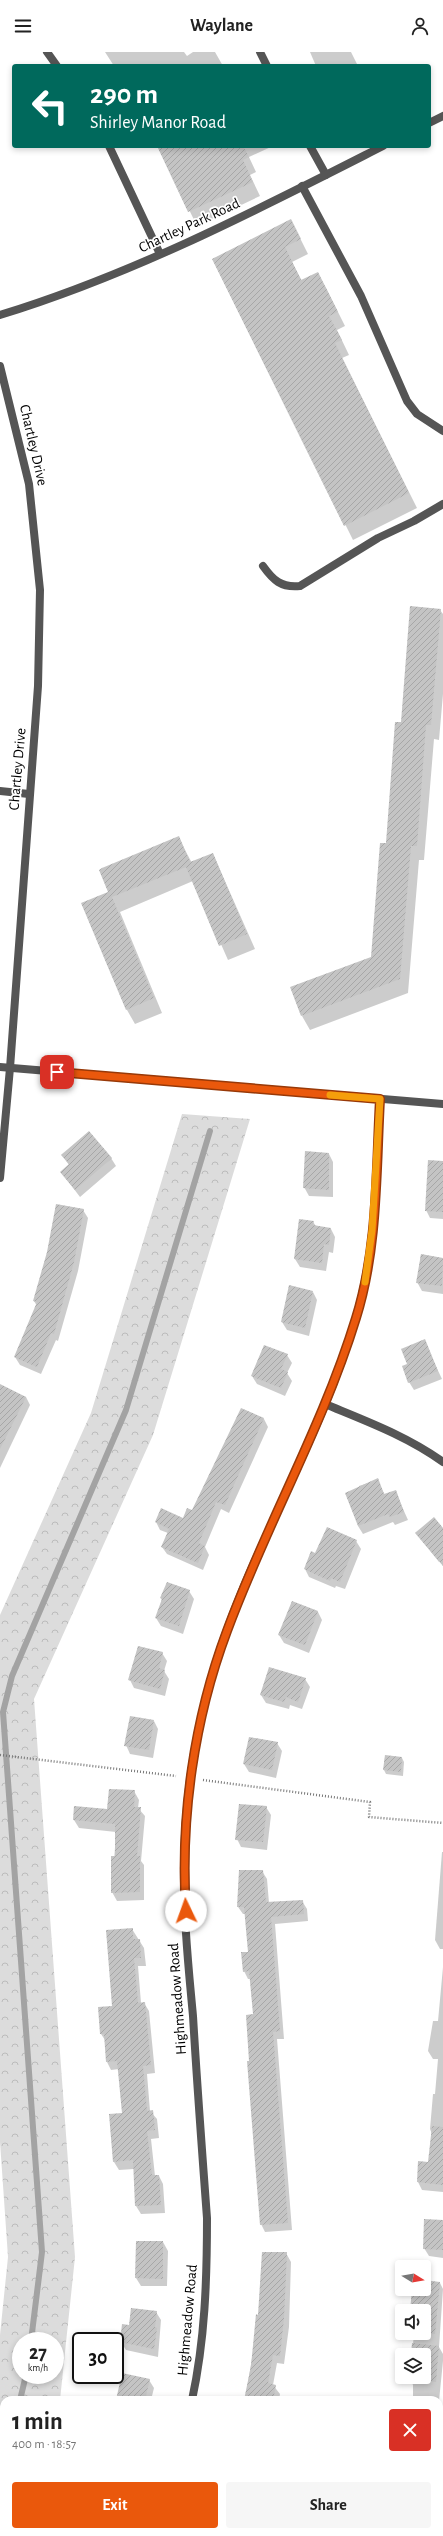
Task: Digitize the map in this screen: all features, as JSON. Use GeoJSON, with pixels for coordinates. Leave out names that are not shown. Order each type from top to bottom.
{"type":"FeatureCollection","features":[{"type":"Feature","properties":{"kind":"street"},"geometry":{"type":"LineString","coordinates":[[47,52],[56,64]]}},
{"type":"Feature","properties":{"kind":"street"},"geometry":{"type":"LineString","coordinates":[[260,52],[266,64]]}},
{"type":"Feature","properties":{"kind":"street"},"geometry":{"type":"LineString","coordinates":[[431,122],[443,116]]}},
{"type":"Feature","properties":{"kind":"street"},"geometry":{"type":"LineString","coordinates":[[110,148],[160,254]]}},
{"type":"Feature","properties":{"kind":"street"},"geometry":{"type":"LineString","coordinates":[[311,148],[326,175]]}},
{"type":"Feature","properties":{"kind":"street","name":"Chartley Park Road"},"geometry":{"type":"LineString","coordinates":[[0,315],[90,285],[160,254],[379,148]]}},
{"type":"Feature","properties":{"kind":"street"},"geometry":{"type":"LineString","coordinates":[[302,186],[361,296],[407,401],[418,414],[443,431]]}},
{"type":"Feature","properties":{"kind":"street","name":"Chartley Drive"},"geometry":{"type":"LineString","coordinates":[[0,366],[29,484],[40,590],[38,686],[10,1068],[0,1178]]}},
{"type":"Feature","properties":{"kind":"street"},"geometry":{"type":"LineString","coordinates":[[263,566],[274,581],[288,587],[300,586],[378,538],[414,521],[443,504]]}},
{"type":"Feature","properties":{"kind":"street"},"geometry":{"type":"LineString","coordinates":[[0,791],[29,794]]}},
{"type":"Feature","properties":{"kind":"street"},"geometry":{"type":"LineString","coordinates":[[0,1067],[443,1104]]}},
{"type":"Feature","properties":{"kind":"street","name":"Highmeadow Road"},"geometry":{"type":"LineString","coordinates":[[193,2396],[198,2374],[204,2319],[207,2226],[184,1882],[192,1778],[210,1683],[226,1632],[247,1579],[343,1360],[366,1276],[372,1230],[380,1099]]}},
{"type":"Feature","properties":{"kind":"street"},"geometry":{"type":"LineString","coordinates":[[325,1404],[385,1429],[427,1451],[443,1462]]}},
{"type":"Feature","properties":{"kind":"path"},"geometry":{"type":"LineString","coordinates":[[0,1755],[192,1778],[370,1802],[369,1817],[443,1823]]}},
{"type":"Feature","properties":{"kind":"green space"},"geometry":{"type":"Polygon","coordinates":[[[182,1114],[250,1119],[153,1435],[34,1699],[75,2257],[64,2362],[64,2332],[12,2332],[12,2384],[62,2384],[60,2396],[0,2396],[0,2335],[8,2257],[0,2142],[0,1615],[91,1413],[182,1114]]]}},
{"type":"Feature","properties":{"kind":"building"},"geometry":{"type":"Polygon","coordinates":[[[158,148],[244,148],[249,157],[243,160],[253,182],[188,212],[158,148]]]}},
{"type":"Feature","properties":{"kind":"building"},"geometry":{"type":"Polygon","coordinates":[[[291,219],[301,239],[285,247],[301,280],[318,272],[338,312],[329,316],[342,340],[335,343],[409,493],[344,526],[212,259],[291,219]]]}},
{"type":"Feature","properties":{"kind":"building"},"geometry":{"type":"Polygon","coordinates":[[[410,606],[441,609],[431,725],[426,725],[417,846],[411,846],[400,979],[301,1016],[290,987],[371,957],[380,843],[386,843],[395,722],[401,722],[410,606]]]}},
{"type":"Feature","properties":{"kind":"building"},"geometry":{"type":"Polygon","coordinates":[[[179,836],[190,862],[213,853],[247,934],[219,946],[186,867],[112,897],[154,998],[126,1010],[81,903],[108,892],[99,870],[179,836]]]}},
{"type":"Feature","properties":{"kind":"building"},"geometry":{"type":"Polygon","coordinates":[[[89,1131],[112,1158],[75,1190],[60,1172],[69,1164],[61,1155],[89,1131]]]}},
{"type":"Feature","properties":{"kind":"building"},"geometry":{"type":"Polygon","coordinates":[[[305,1151],[329,1153],[329,1190],[303,1188],[305,1151]]]}},
{"type":"Feature","properties":{"kind":"building"},"geometry":{"type":"Polygon","coordinates":[[[428,1160],[443,1161],[443,1212],[425,1211],[428,1160]]]}},
{"type":"Feature","properties":{"kind":"building"},"geometry":{"type":"Polygon","coordinates":[[[56,1204],[84,1209],[74,1262],[54,1334],[51,1333],[37,1367],[14,1357],[37,1302],[33,1301],[47,1252],[56,1204]]]}},
{"type":"Feature","properties":{"kind":"building"},"geometry":{"type":"Polygon","coordinates":[[[299,1219],[314,1221],[313,1225],[331,1228],[329,1245],[324,1244],[322,1263],[294,1259],[299,1219]]]}},
{"type":"Feature","properties":{"kind":"building"},"geometry":{"type":"Polygon","coordinates":[[[421,1254],[443,1258],[442,1286],[416,1283],[421,1254]]]}},
{"type":"Feature","properties":{"kind":"building"},"geometry":{"type":"Polygon","coordinates":[[[289,1285],[313,1291],[305,1328],[281,1322],[289,1285]]]}},
{"type":"Feature","properties":{"kind":"building"},"geometry":{"type":"Polygon","coordinates":[[[425,1339],[438,1371],[408,1383],[402,1366],[407,1364],[401,1349],[425,1339]]]}},
{"type":"Feature","properties":{"kind":"building"},"geometry":{"type":"Polygon","coordinates":[[[264,1345],[288,1354],[281,1369],[288,1372],[281,1388],[251,1376],[264,1345]]]}},
{"type":"Feature","properties":{"kind":"building"},"geometry":{"type":"Polygon","coordinates":[[[0,1384],[26,1397],[0,1449],[0,1384]]]}},
{"type":"Feature","properties":{"kind":"building"},"geometry":{"type":"Polygon","coordinates":[[[241,1408],[264,1418],[225,1505],[216,1502],[199,1543],[205,1546],[198,1563],[161,1547],[169,1529],[155,1522],[161,1508],[183,1518],[187,1508],[192,1510],[241,1408]]]}},
{"type":"Feature","properties":{"kind":"building"},"geometry":{"type":"Polygon","coordinates":[[[378,1478],[384,1494],[396,1490],[404,1512],[390,1517],[388,1514],[358,1526],[345,1493],[378,1478]]]}},
{"type":"Feature","properties":{"kind":"building"},"geometry":{"type":"Polygon","coordinates":[[[434,1517],[443,1528],[443,1566],[415,1533],[434,1517]]]}},
{"type":"Feature","properties":{"kind":"building"},"geometry":{"type":"Polygon","coordinates":[[[327,1527],[357,1540],[340,1582],[331,1578],[330,1581],[304,1569],[311,1551],[315,1553],[327,1527]]]}},
{"type":"Feature","properties":{"kind":"building"},"geometry":{"type":"Polygon","coordinates":[[[167,1582],[190,1590],[179,1626],[155,1618],[162,1599],[160,1598],[167,1582]]]}},
{"type":"Feature","properties":{"kind":"building"},"geometry":{"type":"Polygon","coordinates":[[[292,1601],[318,1611],[305,1645],[278,1635],[292,1601]]]}},
{"type":"Feature","properties":{"kind":"building"},"geometry":{"type":"Polygon","coordinates":[[[138,1646],[163,1652],[159,1668],[165,1670],[160,1689],[128,1680],[138,1646]]]}},
{"type":"Feature","properties":{"kind":"building"},"geometry":{"type":"Polygon","coordinates":[[[269,1667],[306,1678],[298,1702],[286,1697],[284,1702],[260,1695],[269,1667]]]}},
{"type":"Feature","properties":{"kind":"building"},"geometry":{"type":"Polygon","coordinates":[[[130,1716],[154,1720],[149,1750],[124,1746],[130,1716]]]}},
{"type":"Feature","properties":{"kind":"building"},"geometry":{"type":"Polygon","coordinates":[[[249,1737],[278,1742],[272,1770],[243,1764],[249,1737]]]}},
{"type":"Feature","properties":{"kind":"building"},"geometry":{"type":"Polygon","coordinates":[[[385,1755],[402,1757],[401,1772],[383,1770],[385,1755]]]}},
{"type":"Feature","properties":{"kind":"building"},"geometry":{"type":"Polygon","coordinates":[[[109,1789],[135,1790],[134,1807],[141,1807],[137,1856],[140,1856],[140,1892],[111,1893],[111,1856],[115,1856],[115,1824],[73,1820],[74,1806],[107,1809],[109,1789]]]}},
{"type":"Feature","properties":{"kind":"building"},"geometry":{"type":"Polygon","coordinates":[[[239,1804],[267,1806],[263,1842],[235,1840],[239,1804]]]}},
{"type":"Feature","properties":{"kind":"building"},"geometry":{"type":"Polygon","coordinates":[[[239,1870],[263,1870],[266,1902],[303,1900],[304,1914],[271,1917],[280,2031],[273,2032],[288,2223],[260,2225],[247,2061],[249,2061],[246,2015],[253,2014],[249,1971],[243,1972],[241,1952],[248,1952],[244,1907],[237,1907],[239,1870]]]}},
{"type":"Feature","properties":{"kind":"building"},"geometry":{"type":"Polygon","coordinates":[[[133,1928],[133,1939],[140,1939],[141,1958],[134,1958],[138,2003],[145,2002],[151,2065],[143,2066],[147,2111],[153,2110],[155,2130],[147,2131],[152,2175],[159,2175],[161,2205],[135,2206],[133,2160],[113,2162],[109,2114],[122,2113],[117,2061],[106,2062],[104,2034],[100,2034],[98,2007],[112,2006],[106,1930],[133,1928]]]}},
{"type":"Feature","properties":{"kind":"building"},"geometry":{"type":"Polygon","coordinates":[[[432,2126],[443,2127],[443,2185],[417,2182],[418,2161],[428,2162],[432,2126]]]}},
{"type":"Feature","properties":{"kind":"building"},"geometry":{"type":"Polygon","coordinates":[[[424,2219],[443,2220],[443,2250],[423,2249],[424,2219]]]}},
{"type":"Feature","properties":{"kind":"building"},"geometry":{"type":"Polygon","coordinates":[[[136,2241],[163,2241],[163,2279],[135,2278],[136,2241]]]}},
{"type":"Feature","properties":{"kind":"building"},"geometry":{"type":"Polygon","coordinates":[[[262,2252],[287,2252],[284,2318],[280,2356],[273,2355],[268,2383],[276,2385],[274,2396],[245,2396],[251,2366],[256,2314],[258,2315],[262,2252]]]}},
{"type":"Feature","properties":{"kind":"building"},"geometry":{"type":"Polygon","coordinates":[[[431,2281],[440,2282],[435,2334],[431,2334],[431,2304],[411,2304],[411,2296],[431,2296],[431,2281]]]}},
{"type":"Feature","properties":{"kind":"building"},"geometry":{"type":"Polygon","coordinates":[[[131,2308],[157,2311],[155,2327],[157,2328],[154,2349],[124,2343],[124,2332],[121,2332],[122,2324],[129,2325],[131,2308]]]}},
{"type":"Feature","properties":{"kind":"building"},"geometry":{"type":"Polygon","coordinates":[[[412,2343],[439,2346],[436,2382],[431,2381],[431,2348],[412,2348],[412,2343]]]}},
{"type":"Feature","properties":{"kind":"building"},"geometry":{"type":"Polygon","coordinates":[[[124,2373],[150,2379],[146,2396],[117,2396],[120,2384],[124,2384],[124,2373]]]}},
{"type":"Feature","properties":{"kind":"waterway"},"geometry":{"type":"LineString","coordinates":[[32,2332],[42,2252],[3,1712],[12,1676],[126,1410],[210,1131]]}},
{"type":"Feature","properties":{"kind":"waterway"},"geometry":{"type":"LineString","coordinates":[[21,2396],[24,2384]]}},
{"type":"Feature","properties":{"kind":"slow traffic"},"geometry":{"type":"LineString","coordinates":[[330,1095],[380,1099],[372,1230],[365,1282]]}},
{"type":"Feature","properties":{"kind":"route"},"geometry":{"type":"LineString","coordinates":[[57,1072],[380,1099],[372,1230],[366,1276],[357,1315],[343,1360],[325,1404],[247,1579],[226,1632],[210,1683],[200,1725],[186,1829],[184,1882],[186,1911]]}}]}
